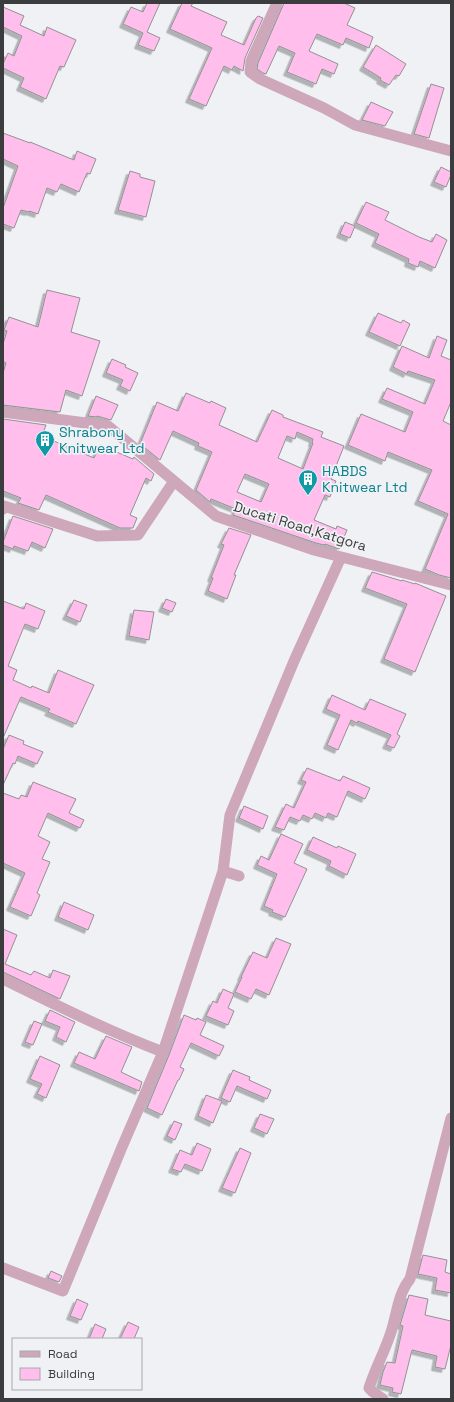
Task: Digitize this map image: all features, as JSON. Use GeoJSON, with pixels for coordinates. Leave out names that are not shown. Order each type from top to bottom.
{"type":"FeatureCollection","features":[{"type":"Feature","properties":{"kind":"street"},"geometry":{"type":"LineString","coordinates":[[277,3],[251,61],[250,72],[260,79],[324,108],[355,125],[451,151]]}},
{"type":"Feature","properties":{"kind":"street","name":"Ducati Road,Katgora"},"geometry":{"type":"LineString","coordinates":[[3,412],[108,426],[216,516],[314,550],[451,585]]}},
{"type":"Feature","properties":{"kind":"street"},"geometry":{"type":"LineString","coordinates":[[3,509],[4,506],[97,536],[138,535],[174,481]]}},
{"type":"Feature","properties":{"kind":"street"},"geometry":{"type":"LineString","coordinates":[[3,1268],[63,1291],[163,1052],[223,872],[230,815],[294,661],[341,556]]}},
{"type":"Feature","properties":{"kind":"street"},"geometry":{"type":"LineString","coordinates":[[223,872],[239,876]]}},
{"type":"Feature","properties":{"kind":"street"},"geometry":{"type":"LineString","coordinates":[[3,979],[70,1012],[163,1052]]}},
{"type":"Feature","properties":{"kind":"street"},"geometry":{"type":"LineString","coordinates":[[383,1399],[372,1392],[370,1388],[390,1335],[405,1286],[410,1279],[451,1118]]}},
{"type":"Feature","properties":{"kind":"building"},"geometry":{"type":"Polygon","coordinates":[[[147,3],[160,3],[147,32],[160,38],[154,51],[138,45],[143,33],[123,24],[131,7],[143,12],[147,3]]]}},
{"type":"Feature","properties":{"kind":"building"},"geometry":{"type":"Polygon","coordinates":[[[182,3],[193,3],[191,6],[227,22],[221,35],[244,45],[256,18],[258,16],[263,18],[245,58],[243,71],[234,66],[232,70],[224,66],[206,106],[189,99],[212,48],[170,29],[182,3]]]}},
{"type":"Feature","properties":{"kind":"building"},"geometry":{"type":"Polygon","coordinates":[[[284,3],[344,3],[355,8],[347,25],[373,37],[369,48],[346,38],[343,45],[317,34],[309,51],[338,64],[334,74],[322,69],[316,84],[287,72],[295,53],[279,46],[266,74],[263,73],[257,69],[258,63],[284,3]]]}},
{"type":"Feature","properties":{"kind":"building"},"geometry":{"type":"Polygon","coordinates":[[[3,7],[24,16],[20,25],[44,36],[47,27],[76,40],[64,67],[60,66],[46,99],[20,87],[24,78],[3,68],[3,64],[8,53],[14,56],[22,36],[3,27],[3,7]]]}},
{"type":"Feature","properties":{"kind":"building"},"geometry":{"type":"Polygon","coordinates":[[[376,45],[406,64],[399,76],[396,75],[389,85],[380,80],[381,78],[363,67],[376,45]]]}},
{"type":"Feature","properties":{"kind":"building"},"geometry":{"type":"Polygon","coordinates":[[[431,84],[444,88],[429,138],[414,134],[431,84]]]}},
{"type":"Feature","properties":{"kind":"building"},"geometry":{"type":"Polygon","coordinates":[[[371,102],[393,112],[385,126],[362,120],[371,102]]]}},
{"type":"Feature","properties":{"kind":"building"},"geometry":{"type":"Polygon","coordinates":[[[3,133],[74,160],[77,151],[96,159],[90,174],[87,173],[79,192],[61,184],[57,192],[47,188],[38,214],[21,210],[14,228],[3,224],[3,208],[18,166],[3,159],[3,133]]]}},
{"type":"Feature","properties":{"kind":"building"},"geometry":{"type":"Polygon","coordinates":[[[441,167],[451,172],[446,187],[434,182],[441,167]]]}},
{"type":"Feature","properties":{"kind":"building"},"geometry":{"type":"Polygon","coordinates":[[[130,171],[140,174],[140,177],[155,181],[146,217],[118,210],[130,171]]]}},
{"type":"Feature","properties":{"kind":"building"},"geometry":{"type":"Polygon","coordinates":[[[366,202],[389,212],[385,220],[419,237],[432,242],[436,234],[447,240],[435,268],[420,261],[418,267],[408,263],[409,259],[375,243],[379,234],[356,223],[366,202]]]}},
{"type":"Feature","properties":{"kind":"building"},"geometry":{"type":"Polygon","coordinates":[[[345,222],[355,226],[350,238],[340,234],[345,222]]]}},
{"type":"Feature","properties":{"kind":"building"},"geometry":{"type":"Polygon","coordinates":[[[47,290],[80,298],[71,332],[100,341],[82,396],[66,390],[60,412],[3,405],[3,373],[6,363],[3,361],[3,344],[7,331],[4,330],[9,317],[38,327],[47,290]]]}},
{"type":"Feature","properties":{"kind":"building"},"geometry":{"type":"Polygon","coordinates":[[[378,313],[401,323],[403,320],[410,324],[400,346],[369,332],[378,313]]]}},
{"type":"Feature","properties":{"kind":"building"},"geometry":{"type":"Polygon","coordinates":[[[437,336],[447,340],[441,356],[451,360],[451,402],[443,421],[451,425],[451,578],[425,569],[448,514],[418,501],[432,470],[388,452],[385,461],[348,445],[361,414],[405,432],[413,412],[382,399],[387,388],[425,404],[435,380],[408,371],[407,374],[393,367],[402,346],[429,358],[437,336]]]}},
{"type":"Feature","properties":{"kind":"building"},"geometry":{"type":"Polygon","coordinates":[[[112,359],[126,365],[125,367],[138,373],[130,391],[120,386],[123,380],[106,373],[112,359]]]}},
{"type":"Feature","properties":{"kind":"building"},"geometry":{"type":"Polygon","coordinates":[[[186,393],[210,403],[211,401],[226,408],[219,425],[257,442],[272,410],[283,415],[283,417],[323,432],[321,437],[344,446],[331,479],[336,481],[330,497],[325,495],[314,520],[336,529],[337,526],[347,530],[339,549],[325,544],[316,543],[233,515],[236,509],[211,499],[210,502],[196,490],[212,452],[198,446],[199,443],[173,431],[160,460],[140,444],[157,402],[178,411],[186,393]],[[297,432],[295,439],[287,436],[278,458],[303,469],[313,443],[313,439],[297,432]],[[245,474],[237,492],[261,502],[269,484],[245,474]]]}},
{"type":"Feature","properties":{"kind":"building"},"geometry":{"type":"Polygon","coordinates":[[[96,396],[118,405],[111,420],[97,416],[88,416],[96,396]]]}},
{"type":"Feature","properties":{"kind":"building"},"geometry":{"type":"Polygon","coordinates":[[[3,419],[46,425],[42,436],[94,458],[100,445],[133,459],[134,457],[154,474],[151,481],[146,478],[130,515],[137,518],[133,528],[120,528],[46,495],[39,510],[18,503],[21,498],[3,491],[3,419]]]}},
{"type":"Feature","properties":{"kind":"building"},"geometry":{"type":"Polygon","coordinates":[[[13,516],[53,529],[45,548],[32,542],[28,551],[14,546],[13,549],[3,545],[13,516]]]}},
{"type":"Feature","properties":{"kind":"building"},"geometry":{"type":"Polygon","coordinates":[[[229,528],[251,535],[234,575],[236,575],[227,599],[208,591],[213,578],[211,578],[224,545],[221,544],[229,528]]]}},
{"type":"Feature","properties":{"kind":"building"},"geometry":{"type":"Polygon","coordinates":[[[372,572],[402,581],[415,583],[446,596],[415,672],[384,659],[407,604],[365,588],[372,572]]]}},
{"type":"Feature","properties":{"kind":"building"},"geometry":{"type":"Polygon","coordinates":[[[166,599],[176,603],[172,612],[162,608],[166,599]]]}},
{"type":"Feature","properties":{"kind":"building"},"geometry":{"type":"Polygon","coordinates":[[[74,600],[87,605],[80,622],[66,616],[74,600]]]}},
{"type":"Feature","properties":{"kind":"building"},"geometry":{"type":"Polygon","coordinates":[[[3,601],[24,609],[26,603],[45,611],[38,629],[25,624],[8,666],[17,670],[13,680],[31,688],[32,686],[49,693],[58,670],[94,685],[76,724],[48,712],[50,709],[21,697],[3,738],[3,601]]]}},
{"type":"Feature","properties":{"kind":"building"},"geometry":{"type":"Polygon","coordinates":[[[134,610],[154,612],[149,640],[129,636],[134,610]]]}},
{"type":"Feature","properties":{"kind":"building"},"geometry":{"type":"Polygon","coordinates":[[[332,695],[365,710],[370,699],[406,714],[397,734],[400,736],[394,748],[386,745],[391,735],[358,721],[357,723],[351,720],[338,750],[327,745],[340,715],[326,709],[332,695]]]}},
{"type":"Feature","properties":{"kind":"building"},"geometry":{"type":"Polygon","coordinates":[[[9,735],[24,741],[23,744],[43,752],[37,764],[18,756],[15,764],[13,763],[3,785],[3,749],[9,735]]]}},
{"type":"Feature","properties":{"kind":"building"},"geometry":{"type":"Polygon","coordinates":[[[307,768],[340,781],[343,776],[370,788],[365,799],[348,791],[337,817],[328,813],[326,818],[315,813],[312,819],[303,815],[300,821],[290,817],[284,830],[275,827],[286,804],[294,808],[306,782],[301,780],[307,768]]]}},
{"type":"Feature","properties":{"kind":"building"},"geometry":{"type":"Polygon","coordinates":[[[33,782],[76,799],[69,813],[84,820],[80,828],[48,813],[38,836],[50,842],[42,859],[50,862],[37,893],[40,895],[31,916],[10,907],[25,873],[3,863],[3,793],[19,799],[21,795],[27,797],[33,782]]]}},
{"type":"Feature","properties":{"kind":"building"},"geometry":{"type":"Polygon","coordinates":[[[244,806],[268,816],[263,829],[239,818],[244,806]]]}},
{"type":"Feature","properties":{"kind":"building"},"geometry":{"type":"Polygon","coordinates":[[[281,834],[303,844],[294,863],[307,869],[285,917],[272,912],[273,910],[264,906],[277,874],[257,865],[261,856],[269,860],[281,834]]]}},
{"type":"Feature","properties":{"kind":"building"},"geometry":{"type":"Polygon","coordinates":[[[313,837],[337,848],[338,846],[356,854],[347,875],[329,866],[331,861],[307,850],[313,837]]]}},
{"type":"Feature","properties":{"kind":"building"},"geometry":{"type":"Polygon","coordinates":[[[64,902],[94,915],[88,930],[58,917],[64,902]]]}},
{"type":"Feature","properties":{"kind":"building"},"geometry":{"type":"Polygon","coordinates":[[[3,929],[17,935],[5,964],[31,975],[34,971],[50,978],[53,970],[70,976],[60,999],[3,972],[3,929]]]}},
{"type":"Feature","properties":{"kind":"building"},"geometry":{"type":"Polygon","coordinates":[[[276,938],[291,944],[269,995],[256,989],[251,999],[235,992],[253,952],[267,958],[276,938]]]}},
{"type":"Feature","properties":{"kind":"building"},"geometry":{"type":"Polygon","coordinates":[[[223,989],[234,994],[228,1008],[234,1011],[228,1025],[206,1016],[213,1001],[217,1003],[223,989]]]}},
{"type":"Feature","properties":{"kind":"building"},"geometry":{"type":"Polygon","coordinates":[[[50,1010],[75,1022],[66,1042],[56,1037],[60,1027],[45,1021],[50,1010]]]}},
{"type":"Feature","properties":{"kind":"building"},"geometry":{"type":"Polygon","coordinates":[[[184,1015],[206,1022],[200,1035],[224,1046],[219,1056],[191,1043],[180,1067],[184,1069],[162,1115],[147,1108],[184,1015]]]}},
{"type":"Feature","properties":{"kind":"building"},"geometry":{"type":"Polygon","coordinates":[[[34,1021],[42,1024],[33,1045],[25,1042],[34,1021]]]}},
{"type":"Feature","properties":{"kind":"building"},"geometry":{"type":"Polygon","coordinates":[[[106,1036],[132,1047],[121,1072],[142,1082],[139,1091],[74,1063],[79,1052],[95,1059],[106,1036]]]}},
{"type":"Feature","properties":{"kind":"building"},"geometry":{"type":"Polygon","coordinates":[[[40,1056],[60,1065],[46,1098],[37,1094],[42,1084],[30,1079],[40,1056]]]}},
{"type":"Feature","properties":{"kind":"building"},"geometry":{"type":"Polygon","coordinates":[[[233,1070],[250,1077],[249,1080],[271,1090],[267,1099],[237,1086],[230,1102],[221,1098],[233,1070]]]}},
{"type":"Feature","properties":{"kind":"building"},"geometry":{"type":"Polygon","coordinates":[[[206,1095],[222,1101],[213,1123],[198,1116],[206,1095]]]}},
{"type":"Feature","properties":{"kind":"building"},"geometry":{"type":"Polygon","coordinates":[[[260,1114],[274,1119],[267,1134],[254,1128],[260,1114]]]}},
{"type":"Feature","properties":{"kind":"building"},"geometry":{"type":"Polygon","coordinates":[[[174,1121],[182,1124],[175,1140],[167,1136],[174,1121]]]}},
{"type":"Feature","properties":{"kind":"building"},"geometry":{"type":"Polygon","coordinates":[[[197,1143],[211,1149],[202,1171],[185,1164],[181,1172],[172,1169],[180,1150],[192,1155],[197,1143]]]}},
{"type":"Feature","properties":{"kind":"building"},"geometry":{"type":"Polygon","coordinates":[[[240,1148],[251,1153],[235,1193],[222,1188],[240,1148]]]}},
{"type":"Feature","properties":{"kind":"building"},"geometry":{"type":"Polygon","coordinates":[[[423,1255],[447,1260],[445,1272],[451,1274],[451,1293],[435,1290],[437,1278],[418,1274],[423,1255]]]}},
{"type":"Feature","properties":{"kind":"building"},"geometry":{"type":"Polygon","coordinates":[[[51,1271],[62,1276],[59,1282],[48,1278],[51,1271]]]}},
{"type":"Feature","properties":{"kind":"building"},"geometry":{"type":"Polygon","coordinates":[[[409,1295],[428,1299],[425,1315],[451,1321],[451,1345],[445,1369],[435,1367],[437,1356],[412,1350],[401,1394],[392,1392],[393,1388],[380,1385],[387,1362],[395,1363],[403,1326],[400,1325],[409,1295]]]}},
{"type":"Feature","properties":{"kind":"building"},"geometry":{"type":"Polygon","coordinates":[[[77,1299],[88,1304],[81,1320],[70,1316],[77,1299]]]}},
{"type":"Feature","properties":{"kind":"building"},"geometry":{"type":"Polygon","coordinates":[[[128,1322],[139,1327],[134,1338],[120,1338],[128,1322]]]}},
{"type":"Feature","properties":{"kind":"building"},"geometry":{"type":"Polygon","coordinates":[[[95,1324],[106,1329],[102,1338],[89,1338],[95,1324]]]}},
{"type":"Feature","properties":{"kind":"place","name":"Shrabony Knitwear Ltd"},"geometry":{"type":"Point","coordinates":[45,457]}},
{"type":"Feature","properties":{"kind":"place","name":"HABDS Knitwear Ltd"},"geometry":{"type":"Point","coordinates":[308,496]}}]}
